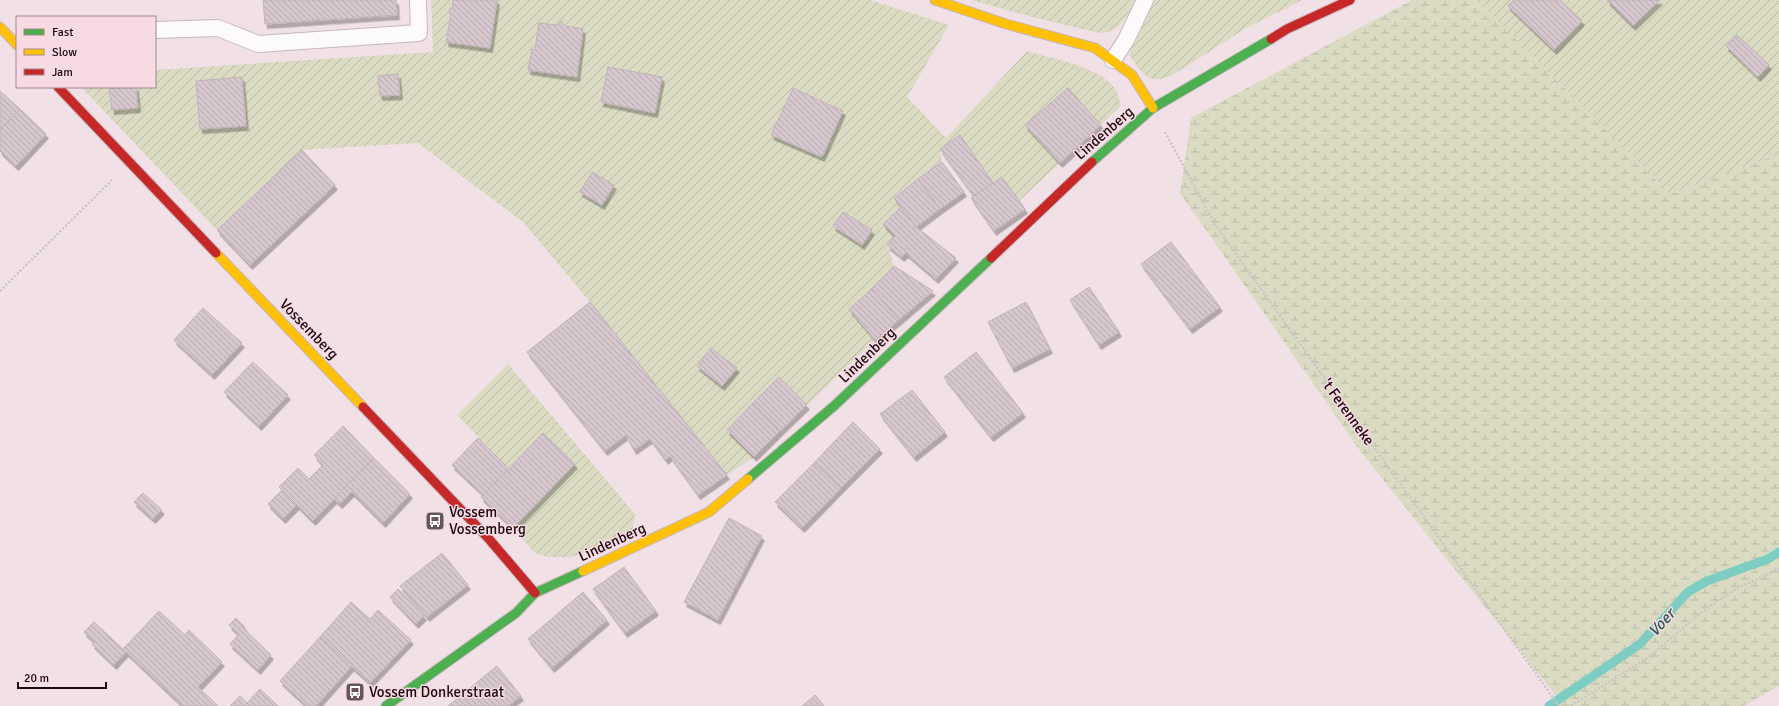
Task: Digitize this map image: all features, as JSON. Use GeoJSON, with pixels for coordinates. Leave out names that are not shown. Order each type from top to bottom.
{"type":"FeatureCollection","features":[{"type":"Feature","properties":{"kind":"street"},"geometry":{"type":"LineString","coordinates":[[935,0],[1006,24],[1096,48],[1132,75],[1153,108]]}},
{"type":"Feature","properties":{"kind":"street","name":"Lindenberg"},"geometry":{"type":"LineString","coordinates":[[386,706],[516,613],[535,593],[709,512],[834,406],[1075,178],[1153,108],[1287,28],[1350,0]]}},
{"type":"Feature","properties":{"kind":"street"},"geometry":{"type":"LineString","coordinates":[[0,27],[16,44]]}},
{"type":"Feature","properties":{"kind":"street","name":"Vossemberg"},"geometry":{"type":"LineString","coordinates":[[59,88],[131,161],[484,534],[535,593]]}},
{"type":"Feature","properties":{"kind":"lane"},"geometry":{"type":"LineString","coordinates":[[156,30],[218,28],[258,44],[419,33],[418,0]]}},
{"type":"Feature","properties":{"kind":"lane"},"geometry":{"type":"LineString","coordinates":[[1113,60],[1126,40],[1145,0]]}},
{"type":"Feature","properties":{"kind":"path","name":"'t Ferenneke"},"geometry":{"type":"LineString","coordinates":[[1153,108],[1216,226],[1550,695],[1559,705]]}},
{"type":"Feature","properties":{"kind":"path"},"geometry":{"type":"LineString","coordinates":[[0,291],[131,161]]}},
{"type":"Feature","properties":{"kind":"path"},"geometry":{"type":"LineString","coordinates":[[1571,706],[1650,656],[1703,611],[1736,589],[1779,569]]}},
{"type":"Feature","properties":{"kind":"green space"},"geometry":{"type":"Polygon","coordinates":[[[431,0],[870,0],[949,25],[907,97],[946,138],[1027,51],[1085,68],[1099,75],[1111,83],[1118,94],[1120,107],[1019,201],[1002,177],[993,183],[960,135],[940,149],[942,162],[894,197],[901,207],[883,224],[895,236],[887,245],[894,266],[872,289],[849,309],[875,340],[807,405],[779,377],[727,430],[754,457],[727,475],[590,302],[523,222],[418,143],[302,150],[217,230],[82,88],[156,88],[156,70],[433,52],[431,0]]]}},
{"type":"Feature","properties":{"kind":"green space"},"geometry":{"type":"Polygon","coordinates":[[[971,0],[1135,0],[1126,18],[1118,27],[1107,32],[1100,33],[1036,18],[971,0]]]}},
{"type":"Feature","properties":{"kind":"green space"},"geometry":{"type":"Polygon","coordinates":[[[1155,0],[1302,0],[1245,29],[1171,76],[1163,79],[1157,79],[1146,76],[1129,55],[1155,0]]]}},
{"type":"Feature","properties":{"kind":"green space"},"geometry":{"type":"Polygon","coordinates":[[[1412,0],[1477,0],[1670,194],[1779,154],[1779,686],[1743,706],[1547,706],[1557,697],[1361,452],[1180,193],[1191,118],[1412,0]]]}},
{"type":"Feature","properties":{"kind":"green space"},"geometry":{"type":"Polygon","coordinates":[[[1477,0],[1779,0],[1779,154],[1670,194],[1477,0]]]}},
{"type":"Feature","properties":{"kind":"green space"},"geometry":{"type":"Polygon","coordinates":[[[508,364],[635,514],[631,531],[619,543],[571,557],[548,557],[535,553],[513,528],[509,469],[457,415],[508,364]]]}},
{"type":"Feature","properties":{"kind":"building"},"geometry":{"type":"Polygon","coordinates":[[[263,0],[396,0],[397,15],[265,24],[263,0]]]}},
{"type":"Feature","properties":{"kind":"building"},"geometry":{"type":"Polygon","coordinates":[[[453,0],[497,0],[490,48],[446,42],[451,13],[449,13],[450,8],[452,8],[453,0]]]}},
{"type":"Feature","properties":{"kind":"building"},"geometry":{"type":"Polygon","coordinates":[[[1514,0],[1560,0],[1582,21],[1554,50],[1508,6],[1514,0]]]}},
{"type":"Feature","properties":{"kind":"building"},"geometry":{"type":"Polygon","coordinates":[[[1607,0],[1660,0],[1633,26],[1607,0]]]}},
{"type":"Feature","properties":{"kind":"building"},"geometry":{"type":"Polygon","coordinates":[[[561,21],[565,26],[583,29],[577,77],[528,70],[532,49],[535,50],[539,23],[557,25],[561,21]]]}},
{"type":"Feature","properties":{"kind":"building"},"geometry":{"type":"Polygon","coordinates":[[[1737,35],[1769,65],[1758,77],[1726,46],[1737,35]]]}},
{"type":"Feature","properties":{"kind":"building"},"geometry":{"type":"Polygon","coordinates":[[[608,67],[662,77],[655,113],[601,102],[608,67]]]}},
{"type":"Feature","properties":{"kind":"building"},"geometry":{"type":"Polygon","coordinates":[[[398,74],[400,95],[380,96],[378,76],[398,74]]]}},
{"type":"Feature","properties":{"kind":"building"},"geometry":{"type":"Polygon","coordinates":[[[242,77],[246,126],[200,129],[196,81],[242,77]]]}},
{"type":"Feature","properties":{"kind":"building"},"geometry":{"type":"Polygon","coordinates":[[[109,88],[136,88],[138,108],[112,110],[109,88]]]}},
{"type":"Feature","properties":{"kind":"building"},"geometry":{"type":"Polygon","coordinates":[[[793,88],[843,111],[822,157],[771,135],[793,88]]]}},
{"type":"Feature","properties":{"kind":"building"},"geometry":{"type":"Polygon","coordinates":[[[1068,88],[1101,125],[1060,163],[1025,125],[1068,88]]]}},
{"type":"Feature","properties":{"kind":"building"},"geometry":{"type":"Polygon","coordinates":[[[0,91],[20,109],[0,130],[0,91]]]}},
{"type":"Feature","properties":{"kind":"building"},"geometry":{"type":"Polygon","coordinates":[[[20,109],[46,134],[16,166],[0,151],[0,130],[20,109]]]}},
{"type":"Feature","properties":{"kind":"building"},"geometry":{"type":"Polygon","coordinates":[[[960,135],[993,183],[974,196],[940,149],[960,135]]]}},
{"type":"Feature","properties":{"kind":"building"},"geometry":{"type":"Polygon","coordinates":[[[302,150],[335,185],[250,265],[217,230],[302,150]]]}},
{"type":"Feature","properties":{"kind":"building"},"geometry":{"type":"Polygon","coordinates":[[[942,162],[964,192],[940,209],[918,179],[942,162]]]}},
{"type":"Feature","properties":{"kind":"building"},"geometry":{"type":"Polygon","coordinates":[[[592,172],[614,185],[602,205],[580,192],[592,172]]]}},
{"type":"Feature","properties":{"kind":"building"},"geometry":{"type":"Polygon","coordinates":[[[1002,177],[1025,209],[994,231],[971,198],[1002,177]]]}},
{"type":"Feature","properties":{"kind":"building"},"geometry":{"type":"Polygon","coordinates":[[[918,179],[940,209],[916,227],[894,198],[918,179]]]}},
{"type":"Feature","properties":{"kind":"building"},"geometry":{"type":"Polygon","coordinates":[[[901,207],[916,227],[956,258],[936,279],[906,253],[902,257],[887,245],[895,236],[883,224],[901,207]]]}},
{"type":"Feature","properties":{"kind":"building"},"geometry":{"type":"Polygon","coordinates":[[[843,212],[872,230],[862,245],[833,226],[843,212]]]}},
{"type":"Feature","properties":{"kind":"building"},"geometry":{"type":"Polygon","coordinates":[[[1171,242],[1220,307],[1190,329],[1141,264],[1171,242]]]}},
{"type":"Feature","properties":{"kind":"building"},"geometry":{"type":"Polygon","coordinates":[[[894,266],[933,291],[899,320],[872,289],[894,266]]]}},
{"type":"Feature","properties":{"kind":"building"},"geometry":{"type":"Polygon","coordinates":[[[1089,287],[1119,332],[1099,345],[1070,300],[1089,287]]]}},
{"type":"Feature","properties":{"kind":"building"},"geometry":{"type":"Polygon","coordinates":[[[872,289],[899,320],[875,340],[849,309],[872,289]]]}},
{"type":"Feature","properties":{"kind":"building"},"geometry":{"type":"Polygon","coordinates":[[[590,302],[727,475],[698,495],[670,456],[666,460],[650,439],[634,450],[626,435],[605,451],[527,352],[590,302]]]}},
{"type":"Feature","properties":{"kind":"building"},"geometry":{"type":"Polygon","coordinates":[[[1026,302],[1050,349],[1012,368],[988,322],[1026,302]]]}},
{"type":"Feature","properties":{"kind":"building"},"geometry":{"type":"Polygon","coordinates":[[[203,308],[242,343],[212,375],[174,340],[203,308]]]}},
{"type":"Feature","properties":{"kind":"building"},"geometry":{"type":"Polygon","coordinates":[[[711,348],[737,368],[722,386],[697,366],[711,348]]]}},
{"type":"Feature","properties":{"kind":"building"},"geometry":{"type":"Polygon","coordinates":[[[976,352],[1023,413],[991,437],[944,377],[976,352]]]}},
{"type":"Feature","properties":{"kind":"building"},"geometry":{"type":"Polygon","coordinates":[[[253,362],[288,395],[259,426],[224,392],[253,362]]]}},
{"type":"Feature","properties":{"kind":"building"},"geometry":{"type":"Polygon","coordinates":[[[779,377],[807,405],[780,431],[753,403],[779,377]]]}},
{"type":"Feature","properties":{"kind":"building"},"geometry":{"type":"Polygon","coordinates":[[[912,390],[945,432],[914,457],[880,414],[912,390]]]}},
{"type":"Feature","properties":{"kind":"building"},"geometry":{"type":"Polygon","coordinates":[[[753,403],[780,431],[754,457],[727,430],[753,403]]]}},
{"type":"Feature","properties":{"kind":"building"},"geometry":{"type":"Polygon","coordinates":[[[853,422],[880,449],[841,488],[814,463],[853,422]]]}},
{"type":"Feature","properties":{"kind":"building"},"geometry":{"type":"Polygon","coordinates":[[[343,426],[374,458],[313,521],[279,487],[298,468],[309,479],[323,465],[314,455],[343,426]]]}},
{"type":"Feature","properties":{"kind":"building"},"geometry":{"type":"Polygon","coordinates":[[[543,433],[575,464],[544,496],[512,465],[543,433]]]}},
{"type":"Feature","properties":{"kind":"building"},"geometry":{"type":"Polygon","coordinates":[[[478,438],[509,469],[484,495],[452,465],[478,438]]]}},
{"type":"Feature","properties":{"kind":"building"},"geometry":{"type":"Polygon","coordinates":[[[374,458],[410,494],[383,523],[352,492],[340,504],[334,499],[374,458]]]}},
{"type":"Feature","properties":{"kind":"building"},"geometry":{"type":"Polygon","coordinates":[[[814,463],[841,488],[802,528],[775,502],[814,463]]]}},
{"type":"Feature","properties":{"kind":"building"},"geometry":{"type":"Polygon","coordinates":[[[512,465],[544,496],[513,528],[481,497],[512,465]]]}},
{"type":"Feature","properties":{"kind":"building"},"geometry":{"type":"Polygon","coordinates":[[[282,490],[297,505],[283,519],[268,504],[282,490]]]}},
{"type":"Feature","properties":{"kind":"building"},"geometry":{"type":"Polygon","coordinates":[[[143,493],[162,510],[153,519],[134,502],[143,493]]]}},
{"type":"Feature","properties":{"kind":"building"},"geometry":{"type":"Polygon","coordinates":[[[729,518],[762,536],[718,620],[684,602],[729,518]]]}},
{"type":"Feature","properties":{"kind":"building"},"geometry":{"type":"Polygon","coordinates":[[[442,553],[468,585],[427,617],[400,586],[442,553]]]}},
{"type":"Feature","properties":{"kind":"building"},"geometry":{"type":"Polygon","coordinates":[[[624,567],[656,611],[625,633],[593,589],[624,567]]]}},
{"type":"Feature","properties":{"kind":"building"},"geometry":{"type":"Polygon","coordinates":[[[398,589],[424,616],[416,624],[390,597],[398,589]]]}},
{"type":"Feature","properties":{"kind":"building"},"geometry":{"type":"Polygon","coordinates":[[[583,592],[607,620],[552,668],[528,639],[583,592]]]}},
{"type":"Feature","properties":{"kind":"building"},"geometry":{"type":"Polygon","coordinates":[[[351,602],[370,619],[378,610],[411,640],[370,683],[320,637],[351,602]]]}},
{"type":"Feature","properties":{"kind":"building"},"geometry":{"type":"Polygon","coordinates":[[[159,611],[185,635],[189,630],[222,662],[198,687],[218,706],[183,706],[123,649],[159,611]]]}},
{"type":"Feature","properties":{"kind":"building"},"geometry":{"type":"Polygon","coordinates":[[[236,618],[245,627],[244,629],[271,655],[258,670],[230,644],[239,634],[229,625],[236,618]]]}},
{"type":"Feature","properties":{"kind":"building"},"geometry":{"type":"Polygon","coordinates":[[[94,622],[126,652],[114,665],[92,644],[95,642],[84,632],[94,622]]]}},
{"type":"Feature","properties":{"kind":"building"},"geometry":{"type":"Polygon","coordinates":[[[320,637],[352,666],[316,706],[307,706],[280,681],[320,637]]]}},
{"type":"Feature","properties":{"kind":"building"},"geometry":{"type":"Polygon","coordinates":[[[497,666],[521,696],[508,706],[448,706],[497,666]]]}},
{"type":"Feature","properties":{"kind":"building"},"geometry":{"type":"Polygon","coordinates":[[[260,689],[278,706],[230,706],[240,696],[247,703],[260,689]]]}},
{"type":"Feature","properties":{"kind":"building"},"geometry":{"type":"Polygon","coordinates":[[[815,695],[824,706],[802,706],[815,695]]]}},
{"type":"Feature","properties":{"kind":"waterway","name":"Voer"},"geometry":{"type":"LineString","coordinates":[[1549,706],[1640,644],[1688,592],[1707,581],[1768,559],[1779,552]]}},
{"type":"Feature","properties":{"kind":"traffic: fast"},"geometry":{"type":"LineString","coordinates":[[1092,162],[1153,108],[1271,39]]}},
{"type":"Feature","properties":{"kind":"traffic: fast"},"geometry":{"type":"LineString","coordinates":[[748,479],[834,406],[991,258]]}},
{"type":"Feature","properties":{"kind":"traffic: fast"},"geometry":{"type":"LineString","coordinates":[[386,706],[516,613],[535,593],[583,571]]}},
{"type":"Feature","properties":{"kind":"traffic: slow"},"geometry":{"type":"LineString","coordinates":[[935,0],[1006,24],[1095,48],[1132,75],[1153,108]]}},
{"type":"Feature","properties":{"kind":"traffic: slow"},"geometry":{"type":"LineString","coordinates":[[0,27],[16,44]]}},
{"type":"Feature","properties":{"kind":"traffic: slow"},"geometry":{"type":"LineString","coordinates":[[216,253],[363,407]]}},
{"type":"Feature","properties":{"kind":"traffic: slow"},"geometry":{"type":"LineString","coordinates":[[583,571],[709,512],[748,479]]}},
{"type":"Feature","properties":{"kind":"traffic: jam"},"geometry":{"type":"LineString","coordinates":[[1271,39],[1287,29],[1350,0]]}},
{"type":"Feature","properties":{"kind":"traffic: jam"},"geometry":{"type":"LineString","coordinates":[[59,88],[216,253]]}},
{"type":"Feature","properties":{"kind":"traffic: jam"},"geometry":{"type":"LineString","coordinates":[[991,258],[1092,162]]}},
{"type":"Feature","properties":{"kind":"traffic: jam"},"geometry":{"type":"LineString","coordinates":[[363,407],[489,539],[535,593]]}},
{"type":"Feature","properties":{"kind":"place","name":"Vossem Vossemberg"},"geometry":{"type":"Point","coordinates":[435,521]}},
{"type":"Feature","properties":{"kind":"place","name":"Vossem Donkerstraat"},"geometry":{"type":"Point","coordinates":[355,692]}}]}
